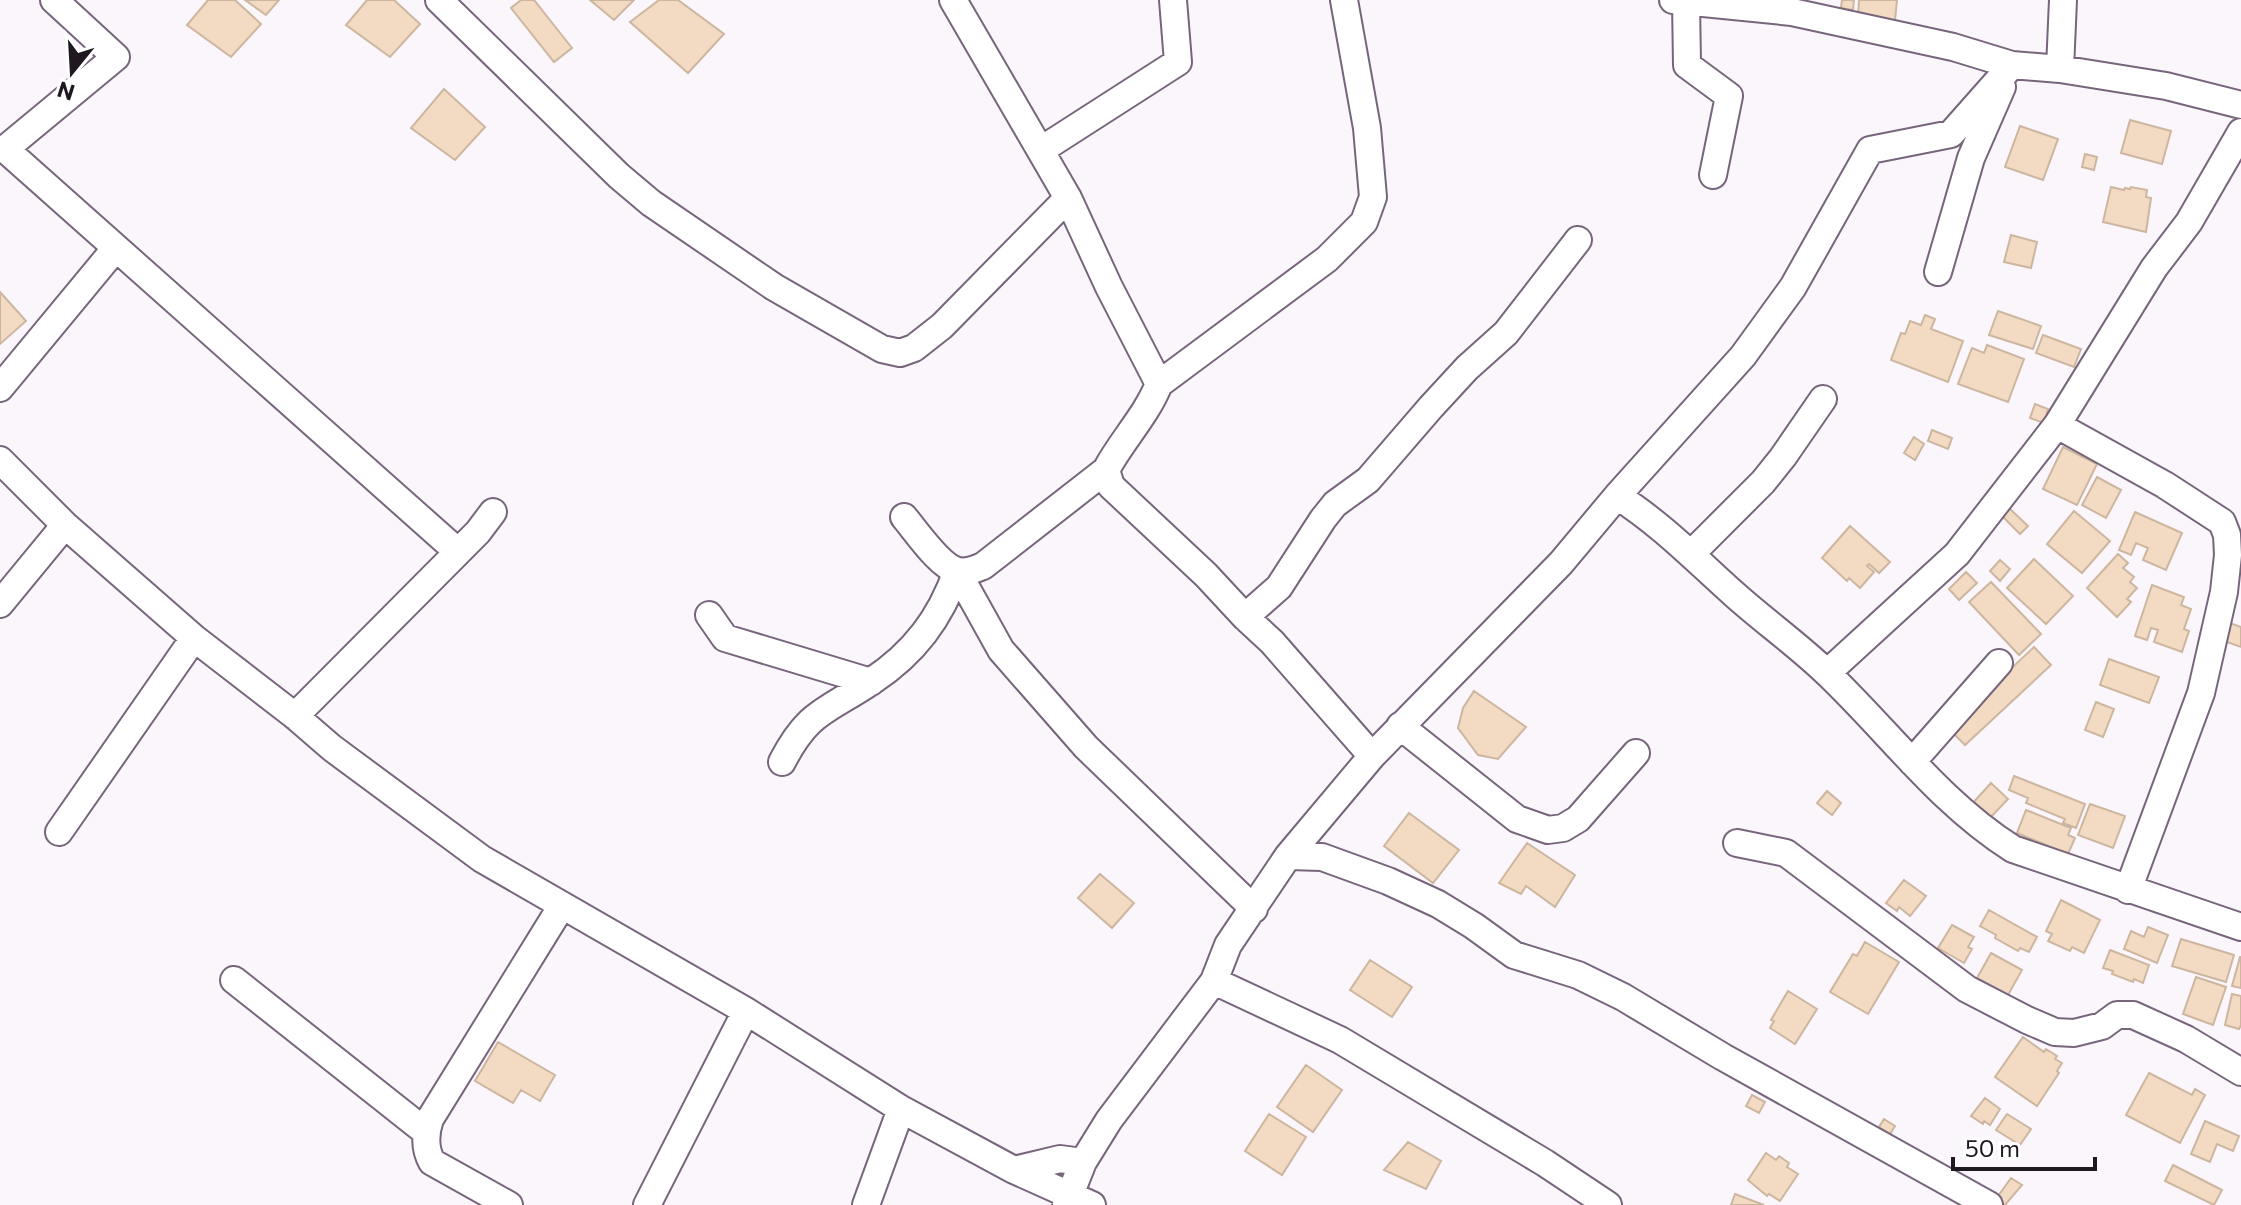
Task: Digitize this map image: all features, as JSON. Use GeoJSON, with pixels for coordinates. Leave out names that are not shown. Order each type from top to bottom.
{"type":"FeatureCollection","features":[{"type":"Feature","properties":{"kind":"street"},"geometry":{"type":"LineString","coordinates":[[54,0],[116,57],[5,149],[457,551]]}},
{"type":"Feature","properties":{"kind":"street"},"geometry":{"type":"LineString","coordinates":[[439,0],[619,176],[651,203],[774,287],[882,349],[900,353],[914,348],[942,326],[1068,198]]}},
{"type":"Feature","properties":{"kind":"street"},"geometry":{"type":"LineString","coordinates":[[953,0],[1068,198],[1159,384]]}},
{"type":"Feature","properties":{"kind":"street"},"geometry":{"type":"LineString","coordinates":[[1041,150],[1178,62],[1173,0]]}},
{"type":"Feature","properties":{"kind":"street"},"geometry":{"type":"LineString","coordinates":[[904,517],[945,564],[957,571],[983,566],[1106,470],[1117,448],[1150,407],[1159,384],[1327,259],[1364,222],[1373,197],[1367,128],[1344,0]]}},
{"type":"Feature","properties":{"kind":"street"},"geometry":{"type":"LineString","coordinates":[[2060,69],[2063,0]]}},
{"type":"Feature","properties":{"kind":"street"},"geometry":{"type":"LineString","coordinates":[[1713,175],[1729,96],[1687,65],[1680,1],[1792,12],[1953,47],[2012,65],[2060,69],[2166,86],[2241,105]]}},
{"type":"Feature","properties":{"kind":"street"},"geometry":{"type":"LineString","coordinates":[[1938,272],[1971,158],[2012,65]]}},
{"type":"Feature","properties":{"kind":"street"},"geometry":{"type":"LineString","coordinates":[[0,460],[65,525],[194,638],[332,748],[482,859],[746,1011],[901,1109],[1076,1202],[1083,1162],[1109,1120],[1214,981],[1228,945],[1288,856],[1372,756],[1561,563],[1752,345],[1793,287],[1870,150],[1951,134],[2012,65]]}},
{"type":"Feature","properties":{"kind":"street"},"geometry":{"type":"LineString","coordinates":[[1827,673],[1957,554],[2057,425],[2154,268],[2189,222],[2241,132]]}},
{"type":"Feature","properties":{"kind":"street"},"geometry":{"type":"LineString","coordinates":[[1245,617],[1279,587],[1335,504],[1368,480],[1440,397],[1506,333],[1578,240]]}},
{"type":"Feature","properties":{"kind":"street"},"geometry":{"type":"LineString","coordinates":[[0,388],[115,249]]}},
{"type":"Feature","properties":{"kind":"street"},"geometry":{"type":"LineString","coordinates":[[1691,554],[1763,482],[1823,399]]}},
{"type":"Feature","properties":{"kind":"street"},"geometry":{"type":"LineString","coordinates":[[2057,425],[2165,485],[2222,522],[2227,535],[2224,592],[2201,693],[2128,890]]}},
{"type":"Feature","properties":{"kind":"street"},"geometry":{"type":"LineString","coordinates":[[1106,470],[1111,486],[1206,575],[1282,653],[1372,756]]}},
{"type":"Feature","properties":{"kind":"street"},"geometry":{"type":"LineString","coordinates":[[1617,496],[1691,554],[1827,673],[1981,829],[2013,849],[2241,927]]}},
{"type":"Feature","properties":{"kind":"street"},"geometry":{"type":"LineString","coordinates":[[295,716],[478,532],[493,512]]}},
{"type":"Feature","properties":{"kind":"street"},"geometry":{"type":"LineString","coordinates":[[0,604],[65,525]]}},
{"type":"Feature","properties":{"kind":"street"},"geometry":{"type":"LineString","coordinates":[[782,762],[795,736],[815,714],[890,668],[929,630],[948,597],[957,571]]}},
{"type":"Feature","properties":{"kind":"street"},"geometry":{"type":"LineString","coordinates":[[957,571],[1001,650],[1086,747],[1254,909]]}},
{"type":"Feature","properties":{"kind":"street"},"geometry":{"type":"LineString","coordinates":[[709,615],[725,638],[871,682]]}},
{"type":"Feature","properties":{"kind":"street"},"geometry":{"type":"LineString","coordinates":[[59,832],[194,638]]}},
{"type":"Feature","properties":{"kind":"street"},"geometry":{"type":"LineString","coordinates":[[1912,762],[1999,663]]}},
{"type":"Feature","properties":{"kind":"street"},"geometry":{"type":"LineString","coordinates":[[1400,726],[1517,819],[1548,830],[1563,828],[1578,819],[1636,753]]}},
{"type":"Feature","properties":{"kind":"street"},"geometry":{"type":"LineString","coordinates":[[1737,843],[1786,853],[1967,989],[2027,1020],[2055,1032],[2074,1033],[2102,1026],[2117,1015],[2133,1015],[2186,1039],[2241,1072]]}},
{"type":"Feature","properties":{"kind":"street"},"geometry":{"type":"LineString","coordinates":[[1288,856],[1322,857],[1356,868],[1438,904],[1514,955],[1578,975],[1623,997],[1723,1057],[1989,1205]]}},
{"type":"Feature","properties":{"kind":"street"},"geometry":{"type":"LineString","coordinates":[[509,1205],[432,1162],[427,1153],[426,1132],[438,1106],[561,907]]}},
{"type":"Feature","properties":{"kind":"street"},"geometry":{"type":"LineString","coordinates":[[234,980],[426,1132]]}},
{"type":"Feature","properties":{"kind":"street"},"geometry":{"type":"LineString","coordinates":[[1214,981],[1340,1040],[1545,1163],[1608,1205]]}},
{"type":"Feature","properties":{"kind":"street"},"geometry":{"type":"LineString","coordinates":[[647,1205],[746,1011]]}},
{"type":"Feature","properties":{"kind":"street"},"geometry":{"type":"LineString","coordinates":[[866,1205],[901,1109]]}},
{"type":"Feature","properties":{"kind":"street"},"geometry":{"type":"LineString","coordinates":[[1014,1170],[1060,1159],[1083,1162]]}},
{"type":"Feature","properties":{"kind":"building"},"geometry":{"type":"Polygon","coordinates":[[[208,0],[235,0],[261,24],[231,57],[187,25],[208,0]]]}},
{"type":"Feature","properties":{"kind":"building"},"geometry":{"type":"Polygon","coordinates":[[[245,0],[279,0],[266,15],[245,0]]]}},
{"type":"Feature","properties":{"kind":"building"},"geometry":{"type":"Polygon","coordinates":[[[367,0],[394,0],[420,24],[390,57],[346,25],[367,0]]]}},
{"type":"Feature","properties":{"kind":"building"},"geometry":{"type":"Polygon","coordinates":[[[521,0],[534,0],[572,48],[554,62],[511,8],[521,0]]]}},
{"type":"Feature","properties":{"kind":"building"},"geometry":{"type":"Polygon","coordinates":[[[590,0],[634,0],[614,20],[590,0]]]}},
{"type":"Feature","properties":{"kind":"building"},"geometry":{"type":"Polygon","coordinates":[[[659,0],[678,0],[724,34],[688,73],[630,22],[659,0]]]}},
{"type":"Feature","properties":{"kind":"building"},"geometry":{"type":"Polygon","coordinates":[[[1842,0],[1854,0],[1853,10],[1841,8],[1842,0]]]}},
{"type":"Feature","properties":{"kind":"building"},"geometry":{"type":"Polygon","coordinates":[[[1859,0],[1897,0],[1895,20],[1858,17],[1859,0]]]}},
{"type":"Feature","properties":{"kind":"building"},"geometry":{"type":"Polygon","coordinates":[[[444,89],[485,127],[455,160],[411,128],[444,89]]]}},
{"type":"Feature","properties":{"kind":"building"},"geometry":{"type":"Polygon","coordinates":[[[2130,120],[2171,131],[2162,164],[2121,153],[2130,120]]]}},
{"type":"Feature","properties":{"kind":"building"},"geometry":{"type":"Polygon","coordinates":[[[2020,126],[2058,139],[2043,180],[2005,167],[2020,126]]]}},
{"type":"Feature","properties":{"kind":"building"},"geometry":{"type":"Polygon","coordinates":[[[2085,154],[2097,157],[2094,170],[2082,167],[2085,154]]]}},
{"type":"Feature","properties":{"kind":"building"},"geometry":{"type":"Polygon","coordinates":[[[2111,187],[2147,190],[2146,197],[2151,198],[2146,232],[2103,222],[2111,187]]]}},
{"type":"Feature","properties":{"kind":"building"},"geometry":{"type":"Polygon","coordinates":[[[2011,235],[2037,242],[2031,268],[2004,262],[2011,235]]]}},
{"type":"Feature","properties":{"kind":"building"},"geometry":{"type":"Polygon","coordinates":[[[0,292],[26,321],[0,344],[0,292]]]}},
{"type":"Feature","properties":{"kind":"building"},"geometry":{"type":"Polygon","coordinates":[[[1998,311],[2041,326],[2033,349],[1989,335],[1998,311]]]}},
{"type":"Feature","properties":{"kind":"building"},"geometry":{"type":"Polygon","coordinates":[[[1925,315],[1935,319],[1931,329],[1963,341],[1948,382],[1891,360],[1901,333],[1905,334],[1910,321],[1921,325],[1925,315]]]}},
{"type":"Feature","properties":{"kind":"building"},"geometry":{"type":"Polygon","coordinates":[[[2043,335],[2081,349],[2074,367],[2036,353],[2043,335]]]}},
{"type":"Feature","properties":{"kind":"building"},"geometry":{"type":"Polygon","coordinates":[[[1987,345],[2024,359],[2008,402],[1958,384],[1972,348],[1984,353],[1987,345]]]}},
{"type":"Feature","properties":{"kind":"building"},"geometry":{"type":"Polygon","coordinates":[[[2035,404],[2048,409],[2044,423],[2030,418],[2035,404]]]}},
{"type":"Feature","properties":{"kind":"building"},"geometry":{"type":"Polygon","coordinates":[[[1932,430],[1952,438],[1948,449],[1928,441],[1932,430]]]}},
{"type":"Feature","properties":{"kind":"building"},"geometry":{"type":"Polygon","coordinates":[[[1914,437],[1924,444],[1915,460],[1904,453],[1914,437]]]}},
{"type":"Feature","properties":{"kind":"building"},"geometry":{"type":"Polygon","coordinates":[[[2063,447],[2097,464],[2077,505],[2043,489],[2063,447]]]}},
{"type":"Feature","properties":{"kind":"building"},"geometry":{"type":"Polygon","coordinates":[[[2097,477],[2121,490],[2106,518],[2082,505],[2097,477]]]}},
{"type":"Feature","properties":{"kind":"building"},"geometry":{"type":"Polygon","coordinates":[[[2008,507],[2028,526],[2020,534],[2001,515],[2008,507]]]}},
{"type":"Feature","properties":{"kind":"building"},"geometry":{"type":"Polygon","coordinates":[[[2074,511],[2110,541],[2082,573],[2047,544],[2074,511]]]}},
{"type":"Feature","properties":{"kind":"building"},"geometry":{"type":"Polygon","coordinates":[[[2135,512],[2182,533],[2166,570],[2143,560],[2148,548],[2136,543],[2131,555],[2119,550],[2135,512]]]}},
{"type":"Feature","properties":{"kind":"building"},"geometry":{"type":"Polygon","coordinates":[[[1850,526],[1890,562],[1879,573],[1869,564],[1867,566],[1874,572],[1860,588],[1849,578],[1847,581],[1822,558],[1850,526]]]}},
{"type":"Feature","properties":{"kind":"building"},"geometry":{"type":"Polygon","coordinates":[[[2118,554],[2128,563],[2123,568],[2134,577],[2130,582],[2137,588],[2127,599],[2131,602],[2117,617],[2087,588],[2118,554]]]}},
{"type":"Feature","properties":{"kind":"building"},"geometry":{"type":"Polygon","coordinates":[[[2034,559],[2073,596],[2046,624],[2007,588],[2034,559]]]}},
{"type":"Feature","properties":{"kind":"building"},"geometry":{"type":"Polygon","coordinates":[[[2000,560],[2010,569],[2000,581],[1990,571],[2000,560]]]}},
{"type":"Feature","properties":{"kind":"building"},"geometry":{"type":"Polygon","coordinates":[[[1966,572],[1977,583],[1959,600],[1949,589],[1966,572]]]}},
{"type":"Feature","properties":{"kind":"building"},"geometry":{"type":"Polygon","coordinates":[[[1991,582],[2041,634],[2019,655],[1969,602],[1991,582]]]}},
{"type":"Feature","properties":{"kind":"building"},"geometry":{"type":"Polygon","coordinates":[[[2152,585],[2184,597],[2181,605],[2191,609],[2184,629],[2189,631],[2182,652],[2154,642],[2158,630],[2151,628],[2147,640],[2135,636],[2152,585]]]}},
{"type":"Feature","properties":{"kind":"building"},"geometry":{"type":"Polygon","coordinates":[[[2227,622],[2241,627],[2241,647],[2221,640],[2227,622]]]}},
{"type":"Feature","properties":{"kind":"building"},"geometry":{"type":"Polygon","coordinates":[[[2034,647],[2051,665],[1965,745],[1948,728],[2034,647]]]}},
{"type":"Feature","properties":{"kind":"building"},"geometry":{"type":"Polygon","coordinates":[[[2109,659],[2159,677],[2149,703],[2100,685],[2109,659]]]}},
{"type":"Feature","properties":{"kind":"building"},"geometry":{"type":"Polygon","coordinates":[[[1474,691],[1526,727],[1498,759],[1478,755],[1458,728],[1463,708],[1474,691]]]}},
{"type":"Feature","properties":{"kind":"building"},"geometry":{"type":"Polygon","coordinates":[[[2096,702],[2114,709],[2103,737],[2085,730],[2096,702]]]}},
{"type":"Feature","properties":{"kind":"building"},"geometry":{"type":"Polygon","coordinates":[[[2014,776],[2085,804],[2076,828],[2063,823],[2065,819],[2026,803],[2028,798],[2009,790],[2014,776]]]}},
{"type":"Feature","properties":{"kind":"building"},"geometry":{"type":"Polygon","coordinates":[[[1991,783],[2008,799],[1988,820],[1971,805],[1991,783]]]}},
{"type":"Feature","properties":{"kind":"building"},"geometry":{"type":"Polygon","coordinates":[[[1827,791],[1841,803],[1832,815],[1817,803],[1827,791]]]}},
{"type":"Feature","properties":{"kind":"building"},"geometry":{"type":"Polygon","coordinates":[[[2090,804],[2125,816],[2113,848],[2078,835],[2090,804]]]}},
{"type":"Feature","properties":{"kind":"building"},"geometry":{"type":"Polygon","coordinates":[[[2026,810],[2071,828],[2068,835],[2075,838],[2068,854],[2017,833],[2026,810]]]}},
{"type":"Feature","properties":{"kind":"building"},"geometry":{"type":"Polygon","coordinates":[[[1409,813],[1459,850],[1433,883],[1384,846],[1409,813]]]}},
{"type":"Feature","properties":{"kind":"building"},"geometry":{"type":"Polygon","coordinates":[[[1527,843],[1575,875],[1555,907],[1526,886],[1521,894],[1499,883],[1527,843]]]}},
{"type":"Feature","properties":{"kind":"building"},"geometry":{"type":"Polygon","coordinates":[[[1100,874],[1134,903],[1112,928],[1078,898],[1100,874]]]}},
{"type":"Feature","properties":{"kind":"building"},"geometry":{"type":"Polygon","coordinates":[[[1904,880],[1926,896],[1910,916],[1899,907],[1897,911],[1886,903],[1904,880]]]}},
{"type":"Feature","properties":{"kind":"building"},"geometry":{"type":"Polygon","coordinates":[[[2061,900],[2100,920],[2084,953],[2072,947],[2070,951],[2048,941],[2052,934],[2046,931],[2061,900]]]}},
{"type":"Feature","properties":{"kind":"building"},"geometry":{"type":"Polygon","coordinates":[[[1989,910],[2037,937],[2029,952],[2020,948],[2018,951],[1980,926],[1989,910]]]}},
{"type":"Feature","properties":{"kind":"building"},"geometry":{"type":"Polygon","coordinates":[[[1952,925],[1974,937],[1968,947],[1972,949],[1964,963],[1938,948],[1952,925]]]}},
{"type":"Feature","properties":{"kind":"building"},"geometry":{"type":"Polygon","coordinates":[[[2148,927],[2168,935],[2157,963],[2124,949],[2131,931],[2144,937],[2148,927]]]}},
{"type":"Feature","properties":{"kind":"building"},"geometry":{"type":"Polygon","coordinates":[[[2181,939],[2234,955],[2226,982],[2172,966],[2181,939]]]}},
{"type":"Feature","properties":{"kind":"building"},"geometry":{"type":"Polygon","coordinates":[[[1865,942],[1899,962],[1868,1014],[1830,992],[1853,954],[1857,956],[1865,942]]]}},
{"type":"Feature","properties":{"kind":"building"},"geometry":{"type":"Polygon","coordinates":[[[2110,950],[2149,965],[2143,983],[2134,979],[2133,982],[2103,968],[2110,950]]]}},
{"type":"Feature","properties":{"kind":"building"},"geometry":{"type":"Polygon","coordinates":[[[1991,953],[2022,970],[2008,995],[1977,978],[1991,953]]]}},
{"type":"Feature","properties":{"kind":"building"},"geometry":{"type":"Polygon","coordinates":[[[2241,957],[2241,988],[2232,986],[2241,957]]]}},
{"type":"Feature","properties":{"kind":"building"},"geometry":{"type":"Polygon","coordinates":[[[1370,960],[1412,987],[1392,1017],[1350,990],[1370,960]]]}},
{"type":"Feature","properties":{"kind":"building"},"geometry":{"type":"Polygon","coordinates":[[[2196,977],[2226,987],[2213,1025],[2183,1014],[2196,977]]]}},
{"type":"Feature","properties":{"kind":"building"},"geometry":{"type":"Polygon","coordinates":[[[1788,991],[1817,1009],[1795,1044],[1770,1028],[1774,1021],[1771,1020],[1788,991]]]}},
{"type":"Feature","properties":{"kind":"building"},"geometry":{"type":"Polygon","coordinates":[[[2232,994],[2241,996],[2239,1029],[2225,1025],[2232,994]]]}},
{"type":"Feature","properties":{"kind":"building"},"geometry":{"type":"Polygon","coordinates":[[[2023,1037],[2044,1052],[2046,1049],[2057,1056],[2055,1059],[2062,1063],[2057,1071],[2059,1073],[2037,1106],[1995,1077],[2023,1037]]]}},
{"type":"Feature","properties":{"kind":"building"},"geometry":{"type":"Polygon","coordinates":[[[498,1042],[555,1075],[540,1101],[521,1090],[513,1103],[475,1081],[498,1042]]]}},
{"type":"Feature","properties":{"kind":"building"},"geometry":{"type":"Polygon","coordinates":[[[1306,1065],[1342,1090],[1313,1132],[1277,1107],[1306,1065]]]}},
{"type":"Feature","properties":{"kind":"building"},"geometry":{"type":"Polygon","coordinates":[[[2149,1073],[2192,1095],[2195,1089],[2205,1095],[2180,1143],[2126,1115],[2149,1073]]]}},
{"type":"Feature","properties":{"kind":"building"},"geometry":{"type":"Polygon","coordinates":[[[1752,1095],[1765,1102],[1759,1113],[1746,1106],[1752,1095]]]}},
{"type":"Feature","properties":{"kind":"building"},"geometry":{"type":"Polygon","coordinates":[[[1985,1098],[2000,1109],[1990,1125],[1971,1116],[1985,1098]]]}},
{"type":"Feature","properties":{"kind":"building"},"geometry":{"type":"Polygon","coordinates":[[[1269,1114],[1306,1137],[1282,1175],[1245,1151],[1269,1114]]]}},
{"type":"Feature","properties":{"kind":"building"},"geometry":{"type":"Polygon","coordinates":[[[2007,1114],[2031,1129],[2020,1145],[1996,1130],[2007,1114]]]}},
{"type":"Feature","properties":{"kind":"building"},"geometry":{"type":"Polygon","coordinates":[[[1884,1119],[1895,1126],[1890,1134],[1879,1127],[1884,1119]]]}},
{"type":"Feature","properties":{"kind":"building"},"geometry":{"type":"Polygon","coordinates":[[[2205,1121],[2239,1136],[2233,1151],[2217,1144],[2210,1162],[2191,1154],[2205,1121]]]}},
{"type":"Feature","properties":{"kind":"building"},"geometry":{"type":"Polygon","coordinates":[[[1408,1142],[1441,1161],[1426,1189],[1384,1170],[1408,1142]]]}},
{"type":"Feature","properties":{"kind":"building"},"geometry":{"type":"Polygon","coordinates":[[[1766,1153],[1776,1160],[1779,1156],[1789,1163],[1787,1167],[1798,1174],[1780,1201],[1769,1194],[1767,1196],[1748,1180],[1766,1153]]]}},
{"type":"Feature","properties":{"kind":"building"},"geometry":{"type":"Polygon","coordinates":[[[2173,1165],[2222,1190],[2214,1205],[2165,1181],[2173,1165]]]}},
{"type":"Feature","properties":{"kind":"building"},"geometry":{"type":"Polygon","coordinates":[[[2011,1178],[2022,1185],[2005,1205],[1996,1199],[2011,1178]]]}},
{"type":"Feature","properties":{"kind":"building"},"geometry":{"type":"Polygon","coordinates":[[[1735,1194],[1764,1205],[1731,1205],[1735,1194]]]}}]}
